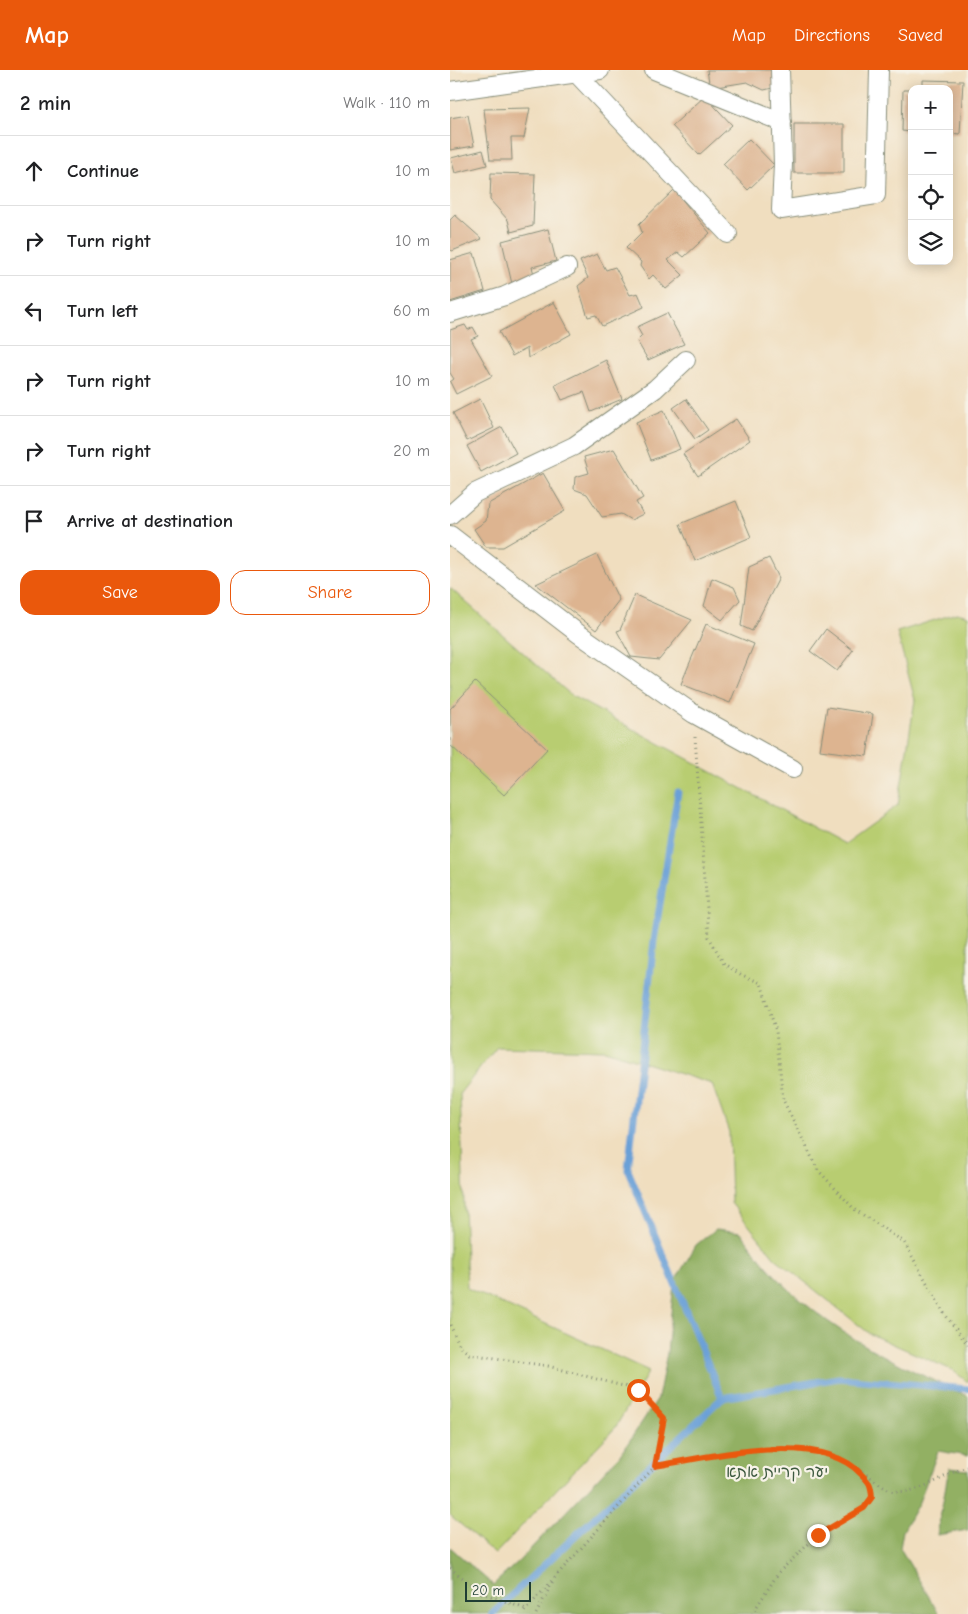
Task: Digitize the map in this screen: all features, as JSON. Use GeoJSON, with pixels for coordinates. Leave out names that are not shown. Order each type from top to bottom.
{"type":"FeatureCollection","features":[{"type":"Feature","properties":{"kind":"street"},"geometry":{"type":"LineString","coordinates":[[450,91],[600,70]]}},
{"type":"Feature","properties":{"kind":"street"},"geometry":{"type":"LineString","coordinates":[[654,70],[782,122]]}},
{"type":"Feature","properties":{"kind":"street"},"geometry":{"type":"LineString","coordinates":[[780,70],[782,122],[781,210],[876,195],[879,70]]}},
{"type":"Feature","properties":{"kind":"street"},"geometry":{"type":"LineString","coordinates":[[577,74],[728,234]]}},
{"type":"Feature","properties":{"kind":"street"},"geometry":{"type":"LineString","coordinates":[[450,313],[505,296],[567,267]]}},
{"type":"Feature","properties":{"kind":"street"},"geometry":{"type":"LineString","coordinates":[[450,515],[475,493],[574,446],[655,389],[686,360]]}},
{"type":"Feature","properties":{"kind":"street"},"geometry":{"type":"LineString","coordinates":[[450,534],[579,634],[694,714],[794,769]]}},
{"type":"Feature","properties":{"kind":"path"},"geometry":{"type":"LineString","coordinates":[[694,714],[709,937],[724,964],[742,975],[761,983],[776,1031],[783,1100],[818,1170],[854,1210],[904,1242],[944,1313],[968,1345]]}},
{"type":"Feature","properties":{"kind":"path"},"geometry":{"type":"LineString","coordinates":[[450,1325],[460,1346],[469,1354],[548,1366],[638,1390],[664,1418],[655,1466],[522,1614]]}},
{"type":"Feature","properties":{"kind":"path"},"geometry":{"type":"LineString","coordinates":[[655,1466],[763,1449],[803,1450],[830,1454],[854,1466],[891,1490],[904,1491],[934,1484],[968,1467]]}},
{"type":"Feature","properties":{"kind":"path"},"geometry":{"type":"LineString","coordinates":[[752,1614],[779,1572],[818,1535],[864,1508],[872,1497],[872,1485],[854,1466]]}},
{"type":"Feature","properties":{"kind":"path"},"geometry":{"type":"LineString","coordinates":[[450,1568],[482,1593],[526,1609]]}},
{"type":"Feature","properties":{"kind":"path"},"geometry":{"type":"LineString","coordinates":[[536,1614],[556,1576]]}},
{"type":"Feature","properties":{"kind":"green space"},"geometry":{"type":"Polygon","coordinates":[[[450,588],[572,696],[844,844],[898,805],[915,700],[897,632],[957,613],[968,616],[968,1382],[952,1370],[870,1334],[775,1258],[731,1203],[729,1132],[712,1084],[605,1050],[497,1047],[460,1093],[467,1288],[649,1371],[615,1428],[495,1554],[450,1515],[450,588]]]}},
{"type":"Feature","properties":{"kind":"green space","name":"יער קריית אתא"},"geometry":{"type":"Polygon","coordinates":[[[716,1229],[741,1232],[763,1262],[787,1288],[842,1331],[902,1365],[968,1396],[968,1456],[938,1451],[919,1502],[903,1531],[900,1548],[939,1614],[450,1614],[450,1547],[493,1585],[519,1561],[620,1455],[658,1398],[667,1353],[674,1283],[696,1245],[716,1229]]]}},
{"type":"Feature","properties":{"kind":"green space"},"geometry":{"type":"Polygon","coordinates":[[[949,1468],[968,1470],[968,1530],[937,1535],[949,1468]]]}},
{"type":"Feature","properties":{"kind":"building"},"geometry":{"type":"Polygon","coordinates":[[[707,70],[772,70],[777,87],[764,90],[747,82],[710,88],[707,70]]]}},
{"type":"Feature","properties":{"kind":"building"},"geometry":{"type":"Polygon","coordinates":[[[923,80],[963,81],[960,134],[953,133],[953,85],[923,85],[923,80]]]}},
{"type":"Feature","properties":{"kind":"building"},"geometry":{"type":"Polygon","coordinates":[[[903,90],[908,90],[908,132],[902,131],[903,90]]]}},
{"type":"Feature","properties":{"kind":"building"},"geometry":{"type":"Polygon","coordinates":[[[705,96],[732,125],[699,155],[672,126],[705,96]]]}},
{"type":"Feature","properties":{"kind":"building"},"geometry":{"type":"Polygon","coordinates":[[[530,108],[524,138],[511,138],[512,160],[490,160],[484,109],[530,108]]]}},
{"type":"Feature","properties":{"kind":"building"},"geometry":{"type":"Polygon","coordinates":[[[468,115],[474,146],[450,150],[450,118],[468,115]]]}},
{"type":"Feature","properties":{"kind":"building"},"geometry":{"type":"Polygon","coordinates":[[[794,124],[844,124],[844,173],[794,173],[794,124]]]}},
{"type":"Feature","properties":{"kind":"building"},"geometry":{"type":"Polygon","coordinates":[[[749,139],[774,165],[748,190],[723,164],[749,139]]]}},
{"type":"Feature","properties":{"kind":"building"},"geometry":{"type":"Polygon","coordinates":[[[483,150],[487,165],[455,173],[451,158],[483,150]]]}},
{"type":"Feature","properties":{"kind":"building"},"geometry":{"type":"Polygon","coordinates":[[[491,173],[535,174],[533,226],[511,232],[508,220],[490,200],[491,173]]]}},
{"type":"Feature","properties":{"kind":"building"},"geometry":{"type":"Polygon","coordinates":[[[674,190],[710,233],[684,257],[678,252],[668,260],[683,275],[666,289],[653,275],[649,279],[640,266],[641,262],[626,248],[642,232],[639,224],[674,190]]]}},
{"type":"Feature","properties":{"kind":"building"},"geometry":{"type":"Polygon","coordinates":[[[455,215],[482,239],[452,251],[450,249],[450,220],[455,215]]]}},
{"type":"Feature","properties":{"kind":"building"},"geometry":{"type":"Polygon","coordinates":[[[548,229],[556,261],[532,267],[535,278],[512,284],[502,241],[548,229]]]}},
{"type":"Feature","properties":{"kind":"building"},"geometry":{"type":"Polygon","coordinates":[[[474,253],[485,291],[450,302],[450,260],[474,253]]]}},
{"type":"Feature","properties":{"kind":"building"},"geometry":{"type":"Polygon","coordinates":[[[597,254],[606,270],[615,267],[630,295],[638,293],[644,307],[602,326],[596,315],[588,317],[578,286],[588,278],[580,261],[597,254]]]}},
{"type":"Feature","properties":{"kind":"building"},"geometry":{"type":"Polygon","coordinates":[[[554,302],[571,334],[528,358],[527,348],[512,356],[499,332],[554,302]]]}},
{"type":"Feature","properties":{"kind":"building"},"geometry":{"type":"Polygon","coordinates":[[[667,313],[684,344],[648,360],[637,341],[642,336],[637,327],[667,313]]]}},
{"type":"Feature","properties":{"kind":"building"},"geometry":{"type":"Polygon","coordinates":[[[465,325],[468,330],[473,327],[478,336],[471,339],[492,376],[456,394],[450,382],[454,379],[450,373],[450,330],[465,325]]]}},
{"type":"Feature","properties":{"kind":"building"},"geometry":{"type":"Polygon","coordinates":[[[606,360],[622,399],[591,412],[584,392],[562,400],[555,385],[606,360]]]}},
{"type":"Feature","properties":{"kind":"building"},"geometry":{"type":"Polygon","coordinates":[[[480,399],[494,428],[467,441],[453,413],[480,399]]]}},
{"type":"Feature","properties":{"kind":"building"},"geometry":{"type":"Polygon","coordinates":[[[686,399],[708,430],[695,439],[673,408],[686,399]]]}},
{"type":"Feature","properties":{"kind":"building"},"geometry":{"type":"Polygon","coordinates":[[[664,410],[680,449],[651,460],[636,422],[664,410]]]}},
{"type":"Feature","properties":{"kind":"building"},"geometry":{"type":"Polygon","coordinates":[[[736,419],[750,440],[698,476],[683,454],[736,419]]]}},
{"type":"Feature","properties":{"kind":"building"},"geometry":{"type":"Polygon","coordinates":[[[502,427],[516,453],[481,472],[467,446],[502,427]]]}},
{"type":"Feature","properties":{"kind":"building"},"geometry":{"type":"Polygon","coordinates":[[[614,449],[643,498],[636,502],[643,514],[631,520],[621,514],[602,517],[587,494],[574,489],[575,477],[589,473],[584,457],[614,449]]]}},
{"type":"Feature","properties":{"kind":"building"},"geometry":{"type":"Polygon","coordinates":[[[543,473],[565,511],[503,547],[486,547],[474,529],[486,521],[488,504],[543,473]]]}},
{"type":"Feature","properties":{"kind":"building"},"geometry":{"type":"Polygon","coordinates":[[[736,501],[751,537],[695,561],[680,524],[736,501]]]}},
{"type":"Feature","properties":{"kind":"building"},"geometry":{"type":"Polygon","coordinates":[[[597,555],[619,600],[596,630],[536,584],[597,555]]]}},
{"type":"Feature","properties":{"kind":"building"},"geometry":{"type":"Polygon","coordinates":[[[769,558],[779,578],[752,631],[741,626],[749,567],[769,558]]]}},
{"type":"Feature","properties":{"kind":"building"},"geometry":{"type":"Polygon","coordinates":[[[712,578],[734,587],[740,600],[722,620],[704,606],[712,578]]]}},
{"type":"Feature","properties":{"kind":"building"},"geometry":{"type":"Polygon","coordinates":[[[635,595],[692,620],[659,660],[631,657],[617,631],[620,630],[635,595]]]}},
{"type":"Feature","properties":{"kind":"building"},"geometry":{"type":"Polygon","coordinates":[[[706,624],[754,644],[730,703],[681,684],[706,624]]]}},
{"type":"Feature","properties":{"kind":"building"},"geometry":{"type":"Polygon","coordinates":[[[826,629],[853,650],[837,671],[810,651],[826,629]]]}},
{"type":"Feature","properties":{"kind":"building"},"geometry":{"type":"Polygon","coordinates":[[[475,682],[547,749],[504,795],[450,745],[450,709],[475,682]]]}},
{"type":"Feature","properties":{"kind":"building"},"geometry":{"type":"Polygon","coordinates":[[[827,707],[873,714],[867,756],[820,750],[827,707]]]}},
{"type":"Feature","properties":{"kind":"waterway"},"geometry":{"type":"LineString","coordinates":[[678,792],[654,941],[628,1170],[722,1398]]}},
{"type":"Feature","properties":{"kind":"waterway"},"geometry":{"type":"LineString","coordinates":[[492,1614],[722,1398],[839,1378],[968,1389]]}},
{"type":"Feature","properties":{"kind":"route"},"geometry":{"type":"LineString","coordinates":[[638,1390],[664,1418],[655,1466],[763,1449],[803,1450],[830,1454],[854,1466],[872,1485],[872,1497],[864,1508],[818,1535]]}}]}
